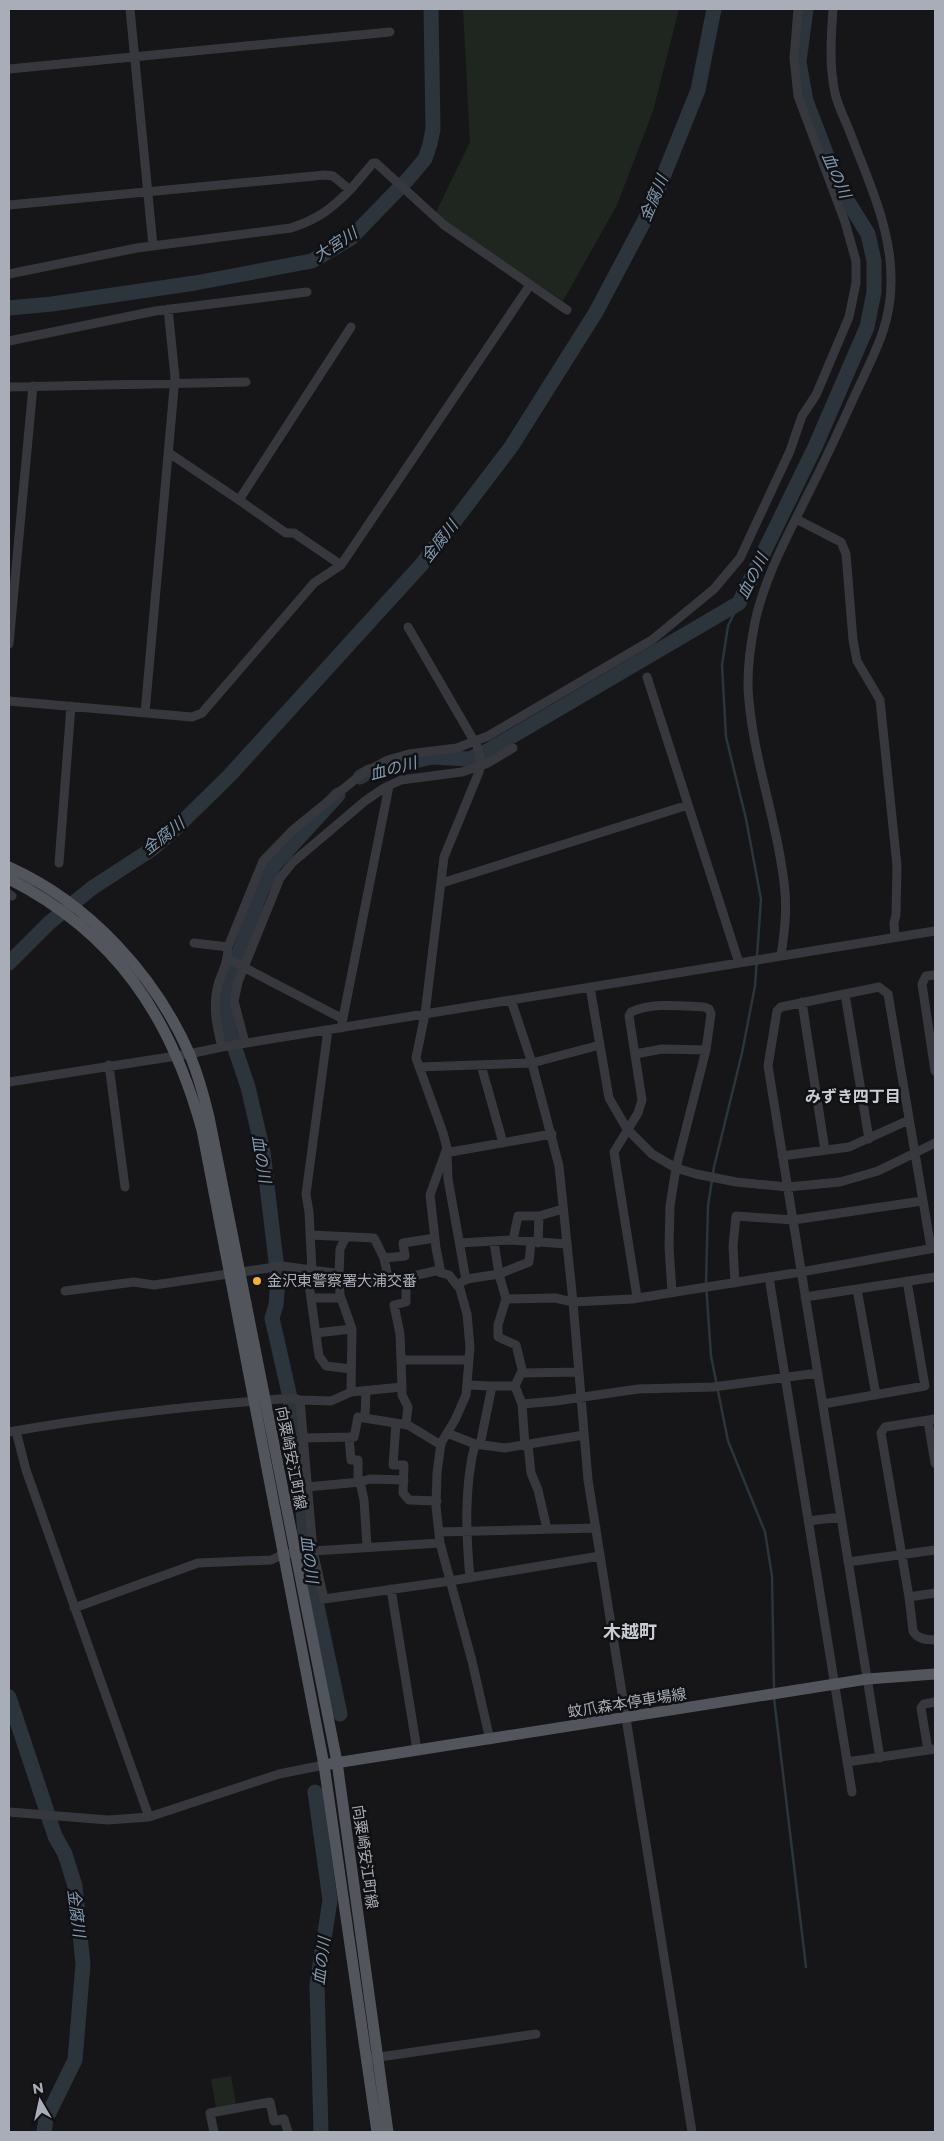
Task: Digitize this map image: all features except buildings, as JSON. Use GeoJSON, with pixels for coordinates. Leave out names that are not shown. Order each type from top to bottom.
{"type":"FeatureCollection","features":[{"type":"Feature","properties":{"kind":"main road","name":"向粟崎安江町線"},"geometry":{"type":"LineString","coordinates":[[9,868],[62,897],[89,918],[121,958],[158,998],[183,1055],[201,1084],[209,1117],[259,1402],[336,1762],[372,2058],[377,2132]]}},
{"type":"Feature","properties":{"kind":"main road","name":"向粟崎安江町線"},"geometry":{"type":"LineString","coordinates":[[9,879],[41,896],[69,915],[121,958]]}},
{"type":"Feature","properties":{"kind":"main road","name":"向粟崎安江町線"},"geometry":{"type":"LineString","coordinates":[[291,1553],[372,2058],[388,2132]]}},
{"type":"Feature","properties":{"kind":"main road","name":"蚊爪森本停車場線"},"geometry":{"type":"LineString","coordinates":[[324,1765],[867,1679],[935,1674]]}},
{"type":"Feature","properties":{"kind":"street"},"geometry":{"type":"LineString","coordinates":[[130,9],[153,246]]}},
{"type":"Feature","properties":{"kind":"street"},"geometry":{"type":"LineString","coordinates":[[223,1047],[216,1024],[214,1005],[219,982],[229,959],[228,947],[263,862],[294,829],[362,773],[388,760],[409,754],[476,744],[652,640],[714,589],[740,558],[790,451],[802,416],[816,395],[850,317],[856,283],[856,261],[845,222],[798,96],[794,58],[798,9]]}},
{"type":"Feature","properties":{"kind":"street"},"geometry":{"type":"LineString","coordinates":[[781,956],[786,923],[786,893],[781,858],[758,758],[748,700],[750,657],[756,622],[765,589],[777,557],[837,436],[884,333],[890,304],[891,277],[888,241],[874,197],[836,95],[831,64],[833,9]]}},
{"type":"Feature","properties":{"kind":"street"},"geometry":{"type":"LineString","coordinates":[[9,69],[390,32]]}},
{"type":"Feature","properties":{"kind":"street"},"geometry":{"type":"LineString","coordinates":[[9,274],[153,246],[291,228],[315,220],[336,204],[373,163],[376,163],[444,225],[567,310]]}},
{"type":"Feature","properties":{"kind":"street"},"geometry":{"type":"LineString","coordinates":[[9,205],[324,175],[332,176],[350,190]]}},
{"type":"Feature","properties":{"kind":"street"},"geometry":{"type":"LineString","coordinates":[[9,701],[192,717],[202,713],[314,583],[341,565],[530,284]]}},
{"type":"Feature","properties":{"kind":"street"},"geometry":{"type":"LineString","coordinates":[[9,342],[106,320],[168,309],[308,292]]}},
{"type":"Feature","properties":{"kind":"street"},"geometry":{"type":"LineString","coordinates":[[145,713],[175,383],[168,309]]}},
{"type":"Feature","properties":{"kind":"street"},"geometry":{"type":"LineString","coordinates":[[239,500],[351,327]]}},
{"type":"Feature","properties":{"kind":"street"},"geometry":{"type":"LineString","coordinates":[[9,387],[246,382]]}},
{"type":"Feature","properties":{"kind":"street"},"geometry":{"type":"LineString","coordinates":[[9,644],[33,386]]}},
{"type":"Feature","properties":{"kind":"street"},"geometry":{"type":"LineString","coordinates":[[168,453],[286,533],[294,533],[341,565]]}},
{"type":"Feature","properties":{"kind":"street"},"geometry":{"type":"LineString","coordinates":[[796,519],[842,542],[846,554],[853,640],[857,660],[880,700],[897,866],[895,938]]}},
{"type":"Feature","properties":{"kind":"street"},"geometry":{"type":"LineString","coordinates":[[408,627],[476,744],[480,764],[444,857],[425,1014],[416,1058],[447,1148],[448,1179],[466,1280]]}},
{"type":"Feature","properties":{"kind":"street"},"geometry":{"type":"LineString","coordinates":[[647,677],[688,805],[744,962]]}},
{"type":"Feature","properties":{"kind":"street"},"geometry":{"type":"LineString","coordinates":[[59,863],[71,706]]}},
{"type":"Feature","properties":{"kind":"street"},"geometry":{"type":"LineString","coordinates":[[244,1043],[234,1001],[238,982],[280,878],[293,862],[364,801],[389,786],[401,780],[462,772],[480,764],[488,763],[513,748]]}},
{"type":"Feature","properties":{"kind":"street"},"geometry":{"type":"LineString","coordinates":[[342,1023],[389,786]]}},
{"type":"Feature","properties":{"kind":"street"},"geometry":{"type":"LineString","coordinates":[[442,882],[688,805]]}},
{"type":"Feature","properties":{"kind":"street"},"geometry":{"type":"LineString","coordinates":[[9,1082],[328,1030],[342,1023],[425,1014],[935,931]]}},
{"type":"Feature","properties":{"kind":"street"},"geometry":{"type":"LineString","coordinates":[[194,943],[228,947]]}},
{"type":"Feature","properties":{"kind":"street"},"geometry":{"type":"LineString","coordinates":[[229,959],[342,1023]]}},
{"type":"Feature","properties":{"kind":"street"},"geometry":{"type":"LineString","coordinates":[[935,975],[926,976],[922,984],[935,1071]]}},
{"type":"Feature","properties":{"kind":"street"},"geometry":{"type":"LineString","coordinates":[[590,987],[609,1098],[627,1129],[652,1154],[676,1168],[736,1182],[788,1187],[840,1182],[878,1171],[935,1143]]}},
{"type":"Feature","properties":{"kind":"street"},"geometry":{"type":"LineString","coordinates":[[506,1299],[554,1298],[573,1302],[637,1297],[735,1283],[801,1272],[933,1248],[922,1200],[888,994],[884,989],[879,987],[781,1006],[777,1011],[768,1066],[782,1156],[788,1187],[801,1272],[880,1758]]}},
{"type":"Feature","properties":{"kind":"street"},"geometry":{"type":"LineString","coordinates":[[845,994],[869,1139]]}},
{"type":"Feature","properties":{"kind":"street"},"geometry":{"type":"LineString","coordinates":[[511,1000],[532,1063],[559,1166],[582,1396],[588,1480],[692,2132]]}},
{"type":"Feature","properties":{"kind":"street"},"geometry":{"type":"LineString","coordinates":[[802,1002],[825,1150]]}},
{"type":"Feature","properties":{"kind":"street"},"geometry":{"type":"LineString","coordinates":[[637,1297],[614,1152],[638,1113],[642,1100],[629,1016],[630,1012],[637,1009],[668,1006],[708,1009],[711,1014],[706,1050],[676,1168],[670,1206],[669,1247],[672,1292]]}},
{"type":"Feature","properties":{"kind":"street"},"geometry":{"type":"LineString","coordinates":[[328,1030],[306,1194],[310,1235],[309,1271],[319,1356],[326,1366],[351,1368]]}},
{"type":"Feature","properties":{"kind":"street"},"geometry":{"type":"LineString","coordinates":[[419,1067],[532,1063],[600,1045]]}},
{"type":"Feature","properties":{"kind":"street"},"geometry":{"type":"LineString","coordinates":[[635,1054],[662,1049],[706,1050]]}},
{"type":"Feature","properties":{"kind":"street"},"geometry":{"type":"LineString","coordinates":[[481,1065],[503,1143]]}},
{"type":"Feature","properties":{"kind":"street"},"geometry":{"type":"LineString","coordinates":[[109,1066],[125,1187]]}},
{"type":"Feature","properties":{"kind":"street"},"geometry":{"type":"LineString","coordinates":[[782,1156],[849,1147],[909,1120]]}},
{"type":"Feature","properties":{"kind":"street"},"geometry":{"type":"LineString","coordinates":[[446,1153],[552,1134]]}},
{"type":"Feature","properties":{"kind":"street"},"geometry":{"type":"LineString","coordinates":[[441,1273],[430,1195],[446,1153]]}},
{"type":"Feature","properties":{"kind":"street"},"geometry":{"type":"LineString","coordinates":[[735,1283],[732,1246],[736,1216],[793,1220],[922,1200]]}},
{"type":"Feature","properties":{"kind":"street"},"geometry":{"type":"LineString","coordinates":[[513,1240],[518,1216],[539,1216],[564,1209]]}},
{"type":"Feature","properties":{"kind":"street"},"geometry":{"type":"LineString","coordinates":[[457,1285],[466,1280],[499,1274],[529,1262],[535,1243],[539,1216]]}},
{"type":"Feature","properties":{"kind":"street"},"geometry":{"type":"LineString","coordinates":[[310,1235],[374,1238],[384,1258],[388,1278]]}},
{"type":"Feature","properties":{"kind":"street"},"geometry":{"type":"LineString","coordinates":[[346,1237],[340,1249],[339,1274],[341,1298],[352,1330],[351,1392]]}},
{"type":"Feature","properties":{"kind":"street"},"geometry":{"type":"LineString","coordinates":[[384,1258],[404,1256],[402,1243],[435,1238]]}},
{"type":"Feature","properties":{"kind":"street"},"geometry":{"type":"LineString","coordinates":[[460,1243],[485,1240],[494,1242],[513,1240],[567,1244]]}},
{"type":"Feature","properties":{"kind":"street"},"geometry":{"type":"LineString","coordinates":[[494,1242],[499,1274],[506,1299],[498,1325],[498,1337],[516,1345],[522,1371],[515,1386],[522,1404],[531,1473],[538,1490],[546,1529]]}},
{"type":"Feature","properties":{"kind":"street"},"geometry":{"type":"LineString","coordinates":[[65,1291],[134,1282],[154,1285],[276,1267],[339,1274],[353,1279],[406,1277],[435,1270],[449,1275],[460,1289],[468,1314],[470,1347],[466,1395],[441,1445],[437,1473],[439,1532],[440,1543],[490,1740]]}},
{"type":"Feature","properties":{"kind":"street"},"geometry":{"type":"LineString","coordinates":[[406,1277],[406,1302],[394,1305],[400,1334],[402,1395],[408,1407],[401,1424],[393,1465],[404,1465],[403,1494],[409,1500],[437,1501]]}},
{"type":"Feature","properties":{"kind":"street"},"geometry":{"type":"LineString","coordinates":[[769,1277],[852,1792]]}},
{"type":"Feature","properties":{"kind":"street"},"geometry":{"type":"LineString","coordinates":[[805,1296],[935,1277]]}},
{"type":"Feature","properties":{"kind":"street"},"geometry":{"type":"LineString","coordinates":[[823,1404],[925,1386],[907,1281]]}},
{"type":"Feature","properties":{"kind":"street"},"geometry":{"type":"LineString","coordinates":[[858,1289],[876,1395]]}},
{"type":"Feature","properties":{"kind":"street"},"geometry":{"type":"LineString","coordinates":[[311,1298],[341,1298]]}},
{"type":"Feature","properties":{"kind":"street"},"geometry":{"type":"LineString","coordinates":[[316,1334],[352,1330]]}},
{"type":"Feature","properties":{"kind":"street"},"geometry":{"type":"LineString","coordinates":[[401,1360],[468,1360]]}},
{"type":"Feature","properties":{"kind":"street"},"geometry":{"type":"LineString","coordinates":[[522,1371],[523,1373],[542,1374],[579,1372]]}},
{"type":"Feature","properties":{"kind":"street"},"geometry":{"type":"LineString","coordinates":[[522,1404],[556,1402],[582,1396],[638,1390],[734,1385],[818,1373]]}},
{"type":"Feature","properties":{"kind":"street"},"geometry":{"type":"LineString","coordinates":[[467,1385],[515,1386]]}},
{"type":"Feature","properties":{"kind":"street"},"geometry":{"type":"LineString","coordinates":[[470,1578],[466,1531],[471,1461],[478,1444],[492,1386]]}},
{"type":"Feature","properties":{"kind":"street"},"geometry":{"type":"LineString","coordinates":[[149,1818],[12,1432],[80,1419],[132,1412],[293,1399],[331,1401],[351,1392],[402,1387]]}},
{"type":"Feature","properties":{"kind":"street"},"geometry":{"type":"LineString","coordinates":[[366,1391],[366,1418]]}},
{"type":"Feature","properties":{"kind":"street"},"geometry":{"type":"LineString","coordinates":[[293,1399],[303,1438],[313,1551],[324,1599],[470,1578],[600,1556]]}},
{"type":"Feature","properties":{"kind":"street"},"geometry":{"type":"LineString","coordinates":[[303,1438],[354,1438],[358,1417],[401,1424],[441,1445]]}},
{"type":"Feature","properties":{"kind":"street"},"geometry":{"type":"LineString","coordinates":[[935,1463],[932,1420],[885,1428],[880,1433],[915,1635],[920,1639],[935,1640]]}},
{"type":"Feature","properties":{"kind":"street"},"geometry":{"type":"LineString","coordinates":[[448,1433],[478,1444],[505,1448],[527,1446],[584,1435]]}},
{"type":"Feature","properties":{"kind":"street"},"geometry":{"type":"LineString","coordinates":[[349,1438],[351,1460],[358,1460],[359,1482],[364,1500],[367,1546]]}},
{"type":"Feature","properties":{"kind":"street"},"geometry":{"type":"LineString","coordinates":[[307,1486],[359,1482],[370,1479],[404,1480]]}},
{"type":"Feature","properties":{"kind":"street"},"geometry":{"type":"LineString","coordinates":[[808,1521],[841,1517]]}},
{"type":"Feature","properties":{"kind":"street"},"geometry":{"type":"LineString","coordinates":[[439,1532],[596,1528]]}},
{"type":"Feature","properties":{"kind":"street"},"geometry":{"type":"LineString","coordinates":[[74,1608],[198,1563],[271,1560],[291,1553],[367,1546],[440,1543]]}},
{"type":"Feature","properties":{"kind":"street"},"geometry":{"type":"LineString","coordinates":[[848,1562],[935,1550]]}},
{"type":"Feature","properties":{"kind":"street"},"geometry":{"type":"LineString","coordinates":[[391,1589],[417,1750]]}},
{"type":"Feature","properties":{"kind":"street"},"geometry":{"type":"LineString","coordinates":[[909,1597],[935,1593]]}},
{"type":"Feature","properties":{"kind":"street"},"geometry":{"type":"LineString","coordinates":[[847,1762],[932,1750],[921,1708],[924,1704],[935,1702]]}},
{"type":"Feature","properties":{"kind":"street"},"geometry":{"type":"LineString","coordinates":[[9,1812],[108,1820],[149,1818],[279,1774],[324,1765]]}},
{"type":"Feature","properties":{"kind":"street"},"geometry":{"type":"LineString","coordinates":[[372,2058],[536,2034]]}},
{"type":"Feature","properties":{"kind":"street"},"geometry":{"type":"LineString","coordinates":[[214,2132],[210,2113],[270,2102],[274,2121],[284,2119],[288,2132]]}},
{"type":"Feature","properties":{"kind":"shaded area"},"geometry":{"type":"Polygon","coordinates":[[[463,9],[679,9],[653,111],[617,205],[563,301],[456,230],[436,212],[470,142],[463,9]]]}},
{"type":"Feature","properties":{"kind":"shaded area"},"geometry":{"type":"Polygon","coordinates":[[[231,2076],[236,2104],[216,2108],[211,2079],[231,2076]]]}},
{"type":"Feature","properties":{"kind":"waterway","name":"大宮川"},"geometry":{"type":"LineString","coordinates":[[9,308],[52,304],[195,283],[312,261],[351,238],[425,159],[433,129],[431,9]]}},
{"type":"Feature","properties":{"kind":"waterway","name":"金腐川"},"geometry":{"type":"LineString","coordinates":[[9,963],[49,923],[92,888],[152,849],[230,775],[422,564],[511,447],[596,312],[649,212],[698,90],[714,9]]}},
{"type":"Feature","properties":{"kind":"waterway","name":"血の川"},"geometry":{"type":"LineString","coordinates":[[360,777],[369,772],[432,757],[469,759],[487,751],[739,603],[815,447],[867,327],[874,292],[874,261],[868,234],[839,187],[806,101],[799,62],[806,9]]}},
{"type":"Feature","properties":{"kind":"waterway"},"geometry":{"type":"LineString","coordinates":[[739,603],[728,626],[722,665],[726,737],[746,819],[761,899],[755,986],[742,1053],[714,1167],[708,1206],[706,1284],[711,1356],[728,1441],[765,1532],[772,1576],[774,1690]]}},
{"type":"Feature","properties":{"kind":"waterway","name":"血の川"},"geometry":{"type":"LineString","coordinates":[[338,795],[274,865],[260,894],[227,987],[224,1002],[230,1034],[248,1087],[263,1152],[278,1278],[276,1305],[272,1318],[289,1393],[298,1452],[306,1545],[313,1587],[340,1714]]}},
{"type":"Feature","properties":{"kind":"waterway","name":"金腐川"},"geometry":{"type":"LineString","coordinates":[[9,1697],[55,1836],[65,1854],[75,1886],[83,1964],[75,2060],[46,2119],[44,2132]]}},
{"type":"Feature","properties":{"kind":"waterway"},"geometry":{"type":"LineString","coordinates":[[774,1698],[806,1967]]}},
{"type":"Feature","properties":{"kind":"waterway","name":"血の川"},"geometry":{"type":"LineString","coordinates":[[315,1792],[330,1900],[317,1985],[321,2132]]}},
{"type":"Feature","properties":{"kind":"place","name":"金沢東警察署大浦交番"},"geometry":{"type":"Point","coordinates":[257,1281]}},
{"type":"Feature","properties":{"kind":"district","name":"みずき四丁目"},"geometry":{"type":"Point","coordinates":[853,1096]}},
{"type":"Feature","properties":{"kind":"district","name":"木越町"},"geometry":{"type":"Point","coordinates":[630,1632]}}]}
